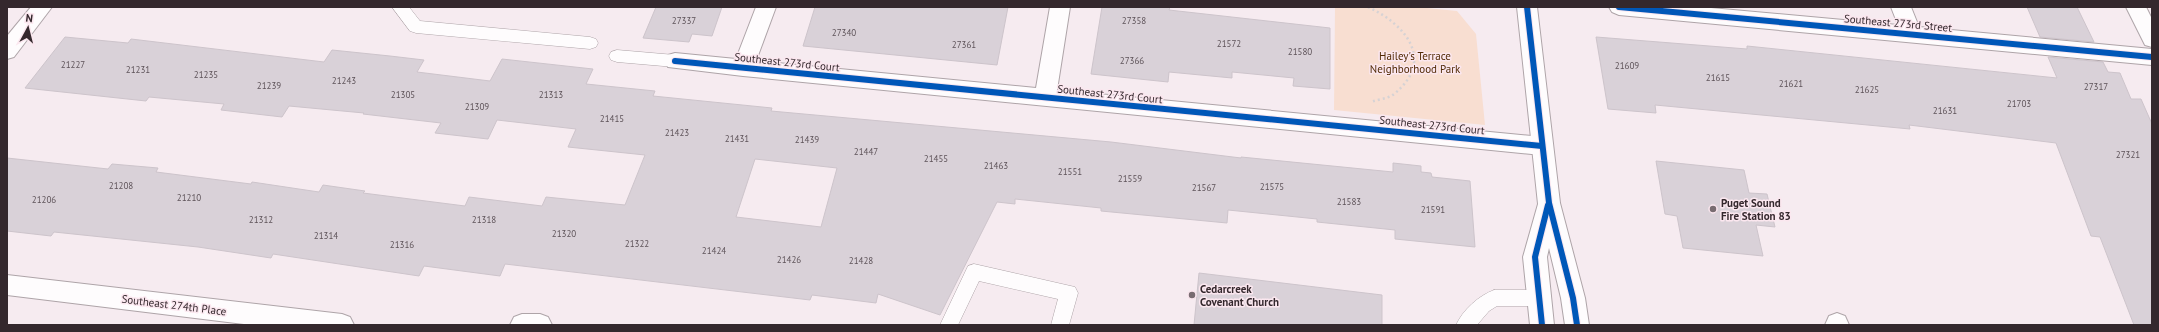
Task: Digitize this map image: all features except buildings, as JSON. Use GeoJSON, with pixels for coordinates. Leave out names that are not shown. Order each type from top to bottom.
{"type":"FeatureCollection","features":[{"type":"Feature","properties":{"kind":"street"},"geometry":{"type":"LineString","coordinates":[[7,50],[42,7]]}},
{"type":"Feature","properties":{"kind":"street"},"geometry":{"type":"LineString","coordinates":[[743,68],[766,7]]}},
{"type":"Feature","properties":{"kind":"street"},"geometry":{"type":"LineString","coordinates":[[1045,98],[1060,7]]}},
{"type":"Feature","properties":{"kind":"street"},"geometry":{"type":"LineString","coordinates":[[1526,7],[1549,203],[1573,298],[1577,325]]}},
{"type":"Feature","properties":{"kind":"street","name":"Southeast 273rd Street"},"geometry":{"type":"LineString","coordinates":[[1619,7],[2152,57]]}},
{"type":"Feature","properties":{"kind":"street"},"geometry":{"type":"LineString","coordinates":[[1902,7],[1911,34]]}},
{"type":"Feature","properties":{"kind":"street"},"geometry":{"type":"LineString","coordinates":[[2136,7],[2152,39]]}},
{"type":"Feature","properties":{"kind":"street","name":"Southeast 273rd Court"},"geometry":{"type":"LineString","coordinates":[[675,61],[1542,146]]}},
{"type":"Feature","properties":{"kind":"street"},"geometry":{"type":"LineString","coordinates":[[1542,325],[1535,256],[1549,203]]}},
{"type":"Feature","properties":{"kind":"street","name":"Southeast 274th Place"},"geometry":{"type":"LineString","coordinates":[[7,285],[342,325]]}},
{"type":"Feature","properties":{"kind":"street"},"geometry":{"type":"LineString","coordinates":[[522,325],[540,325]]}},
{"type":"Feature","properties":{"kind":"lane"},"geometry":{"type":"LineString","coordinates":[[400,7],[416,27],[590,43]]}},
{"type":"Feature","properties":{"kind":"lane"},"geometry":{"type":"LineString","coordinates":[[617,56],[675,61]]}},
{"type":"Feature","properties":{"kind":"lane"},"geometry":{"type":"LineString","coordinates":[[949,325],[974,272],[1069,293],[1060,325]]}},
{"type":"Feature","properties":{"kind":"lane"},"geometry":{"type":"LineString","coordinates":[[1465,325],[1483,305],[1494,298],[1540,298]]}},
{"type":"Feature","properties":{"kind":"path"},"geometry":{"type":"LineString","coordinates":[[1363,129],[1364,109],[1366,106],[1392,95],[1403,85],[1415,67],[1416,57],[1413,47],[1400,27],[1390,18],[1368,7]]}},
{"type":"Feature","properties":{"kind":"green space","name":"Hailey's Terrace Neighborhood Park"},"geometry":{"type":"Polygon","coordinates":[[[1335,7],[1417,7],[1457,11],[1476,34],[1485,125],[1334,110],[1335,7]]]}},
{"type":"Feature","properties":{"kind":"cycle path"},"geometry":{"type":"LineString","coordinates":[[1527,7],[1549,203],[1573,298],[1577,325]]}},
{"type":"Feature","properties":{"kind":"cycle path"},"geometry":{"type":"LineString","coordinates":[[1619,7],[2152,57]]}},
{"type":"Feature","properties":{"kind":"cycle path"},"geometry":{"type":"LineString","coordinates":[[675,61],[1542,146]]}},
{"type":"Feature","properties":{"kind":"cycle path"},"geometry":{"type":"LineString","coordinates":[[1542,325],[1535,257],[1548,205]]}},
{"type":"Feature","properties":{"kind":"place","name":"Puget Sound Fire Station 83"},"geometry":{"type":"Point","coordinates":[1713,209]}},
{"type":"Feature","properties":{"kind":"place","name":"Cedarcreek Covenant Church"},"geometry":{"type":"Point","coordinates":[1192,295]}}]}
